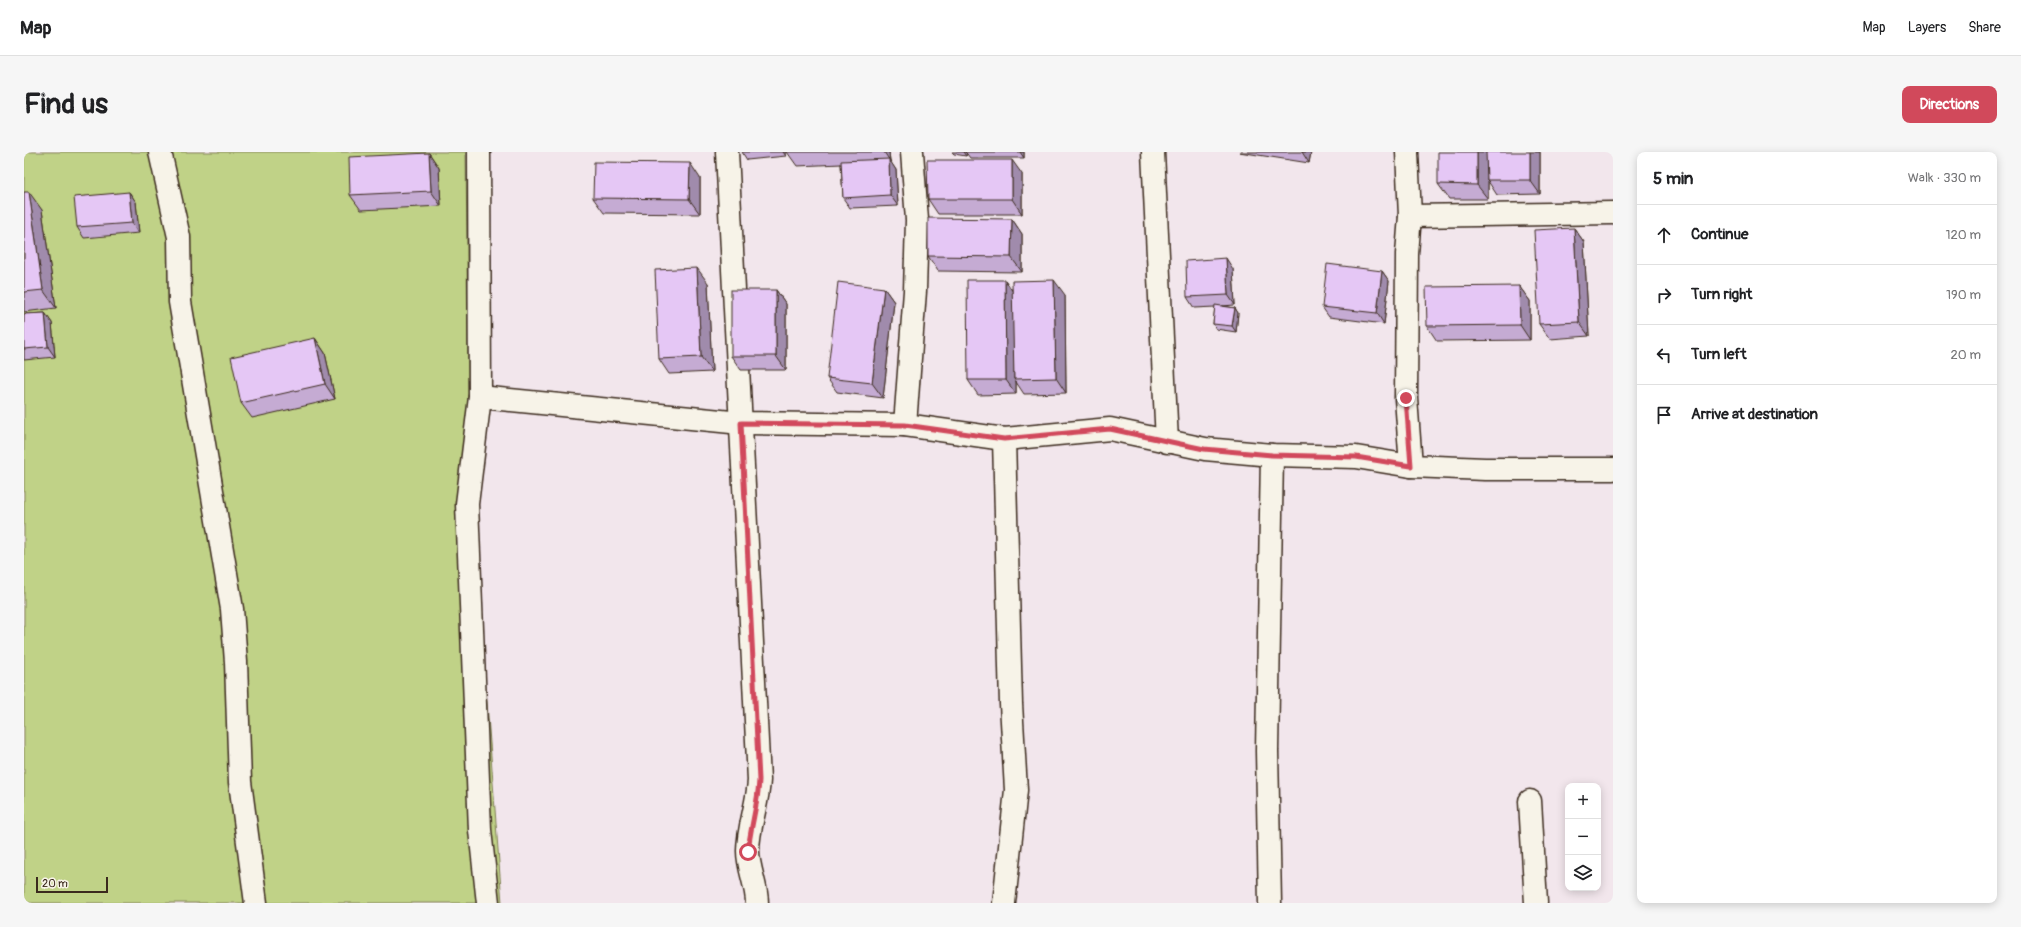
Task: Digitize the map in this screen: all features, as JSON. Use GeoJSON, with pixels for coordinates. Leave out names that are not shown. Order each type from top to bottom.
{"type":"FeatureCollection","features":[{"type":"Feature","properties":{"kind":"street"},"geometry":{"type":"LineString","coordinates":[[160,152],[179,237],[180,302],[232,609],[236,662],[240,782],[256,903]]}},
{"type":"Feature","properties":{"kind":"street"},"geometry":{"type":"LineString","coordinates":[[479,152],[480,396],[467,504],[480,830],[488,903]]}},
{"type":"Feature","properties":{"kind":"street"},"geometry":{"type":"LineString","coordinates":[[727,152],[759,780],[758,793],[749,833],[748,852],[757,903]]}},
{"type":"Feature","properties":{"kind":"street"},"geometry":{"type":"LineString","coordinates":[[905,425],[915,291],[917,220],[912,152]]}},
{"type":"Feature","properties":{"kind":"street"},"geometry":{"type":"LineString","coordinates":[[1153,152],[1166,442]]}},
{"type":"Feature","properties":{"kind":"street"},"geometry":{"type":"LineString","coordinates":[[1407,152],[1410,216],[1407,254],[1406,398],[1411,466]]}},
{"type":"Feature","properties":{"kind":"street"},"geometry":{"type":"LineString","coordinates":[[1410,216],[1613,213]]}},
{"type":"Feature","properties":{"kind":"street"},"geometry":{"type":"LineString","coordinates":[[480,396],[741,423],[905,425],[1004,439],[1110,429],[1204,449],[1272,455],[1356,457],[1411,466],[1485,469],[1613,469]]}},
{"type":"Feature","properties":{"kind":"street"},"geometry":{"type":"LineString","coordinates":[[1004,439],[1011,704],[1016,790],[1004,903]]}},
{"type":"Feature","properties":{"kind":"street"},"geometry":{"type":"LineString","coordinates":[[1270,903],[1267,751],[1272,455]]}},
{"type":"Feature","properties":{"kind":"street"},"geometry":{"type":"LineString","coordinates":[[1530,801],[1536,903]]}},
{"type":"Feature","properties":{"kind":"green space"},"geometry":{"type":"Polygon","coordinates":[[[24,152],[466,152],[469,462],[502,903],[24,903],[24,152]]]}},
{"type":"Feature","properties":{"kind":"building"},"geometry":{"type":"Polygon","coordinates":[[[1438,152],[1477,152],[1477,185],[1438,184],[1438,152]]]}},
{"type":"Feature","properties":{"kind":"building"},"geometry":{"type":"Polygon","coordinates":[[[1486,152],[1530,152],[1530,180],[1487,180],[1486,152]]]}},
{"type":"Feature","properties":{"kind":"building"},"geometry":{"type":"Polygon","coordinates":[[[429,153],[431,191],[350,195],[349,157],[429,153]]]}},
{"type":"Feature","properties":{"kind":"building"},"geometry":{"type":"Polygon","coordinates":[[[889,159],[890,195],[843,198],[841,161],[889,159]]]}},
{"type":"Feature","properties":{"kind":"building"},"geometry":{"type":"Polygon","coordinates":[[[927,160],[1012,160],[1012,199],[928,199],[927,160]]]}},
{"type":"Feature","properties":{"kind":"building"},"geometry":{"type":"Polygon","coordinates":[[[594,162],[690,163],[689,199],[593,198],[594,162]]]}},
{"type":"Feature","properties":{"kind":"building"},"geometry":{"type":"Polygon","coordinates":[[[24,192],[29,192],[43,290],[24,292],[24,192]]]}},
{"type":"Feature","properties":{"kind":"building"},"geometry":{"type":"Polygon","coordinates":[[[129,192],[132,223],[77,227],[74,197],[129,192]]]}},
{"type":"Feature","properties":{"kind":"building"},"geometry":{"type":"Polygon","coordinates":[[[928,218],[1012,219],[1011,257],[928,256],[928,218]]]}},
{"type":"Feature","properties":{"kind":"building"},"geometry":{"type":"Polygon","coordinates":[[[1574,228],[1579,322],[1539,324],[1534,230],[1574,228]]]}},
{"type":"Feature","properties":{"kind":"building"},"geometry":{"type":"Polygon","coordinates":[[[1226,258],[1228,295],[1187,297],[1186,261],[1226,258]]]}},
{"type":"Feature","properties":{"kind":"building"},"geometry":{"type":"Polygon","coordinates":[[[1327,264],[1382,271],[1377,313],[1322,307],[1327,264]]]}},
{"type":"Feature","properties":{"kind":"building"},"geometry":{"type":"Polygon","coordinates":[[[697,268],[701,357],[659,359],[655,270],[697,268]]]}},
{"type":"Feature","properties":{"kind":"building"},"geometry":{"type":"Polygon","coordinates":[[[967,280],[1005,280],[1006,380],[968,380],[967,280]]]}},
{"type":"Feature","properties":{"kind":"building"},"geometry":{"type":"Polygon","coordinates":[[[1054,280],[1056,378],[1014,379],[1012,281],[1054,280]]]}},
{"type":"Feature","properties":{"kind":"building"},"geometry":{"type":"Polygon","coordinates":[[[838,282],[884,288],[872,383],[827,378],[838,282]]]}},
{"type":"Feature","properties":{"kind":"building"},"geometry":{"type":"Polygon","coordinates":[[[1519,286],[1520,325],[1427,326],[1426,287],[1519,286]]]}},
{"type":"Feature","properties":{"kind":"building"},"geometry":{"type":"Polygon","coordinates":[[[731,290],[776,290],[776,356],[731,356],[731,290]]]}},
{"type":"Feature","properties":{"kind":"building"},"geometry":{"type":"Polygon","coordinates":[[[1215,305],[1235,308],[1232,326],[1213,324],[1215,305]]]}},
{"type":"Feature","properties":{"kind":"building"},"geometry":{"type":"Polygon","coordinates":[[[45,313],[48,347],[24,349],[24,314],[45,313]]]}},
{"type":"Feature","properties":{"kind":"building"},"geometry":{"type":"Polygon","coordinates":[[[315,338],[325,384],[241,403],[231,357],[315,338]]]}},
{"type":"Feature","properties":{"kind":"route"},"geometry":{"type":"LineString","coordinates":[[748,852],[749,833],[758,793],[759,780],[741,423],[905,425],[1004,439],[1110,429],[1204,449],[1272,455],[1356,457],[1411,466],[1406,398]]}}]}
